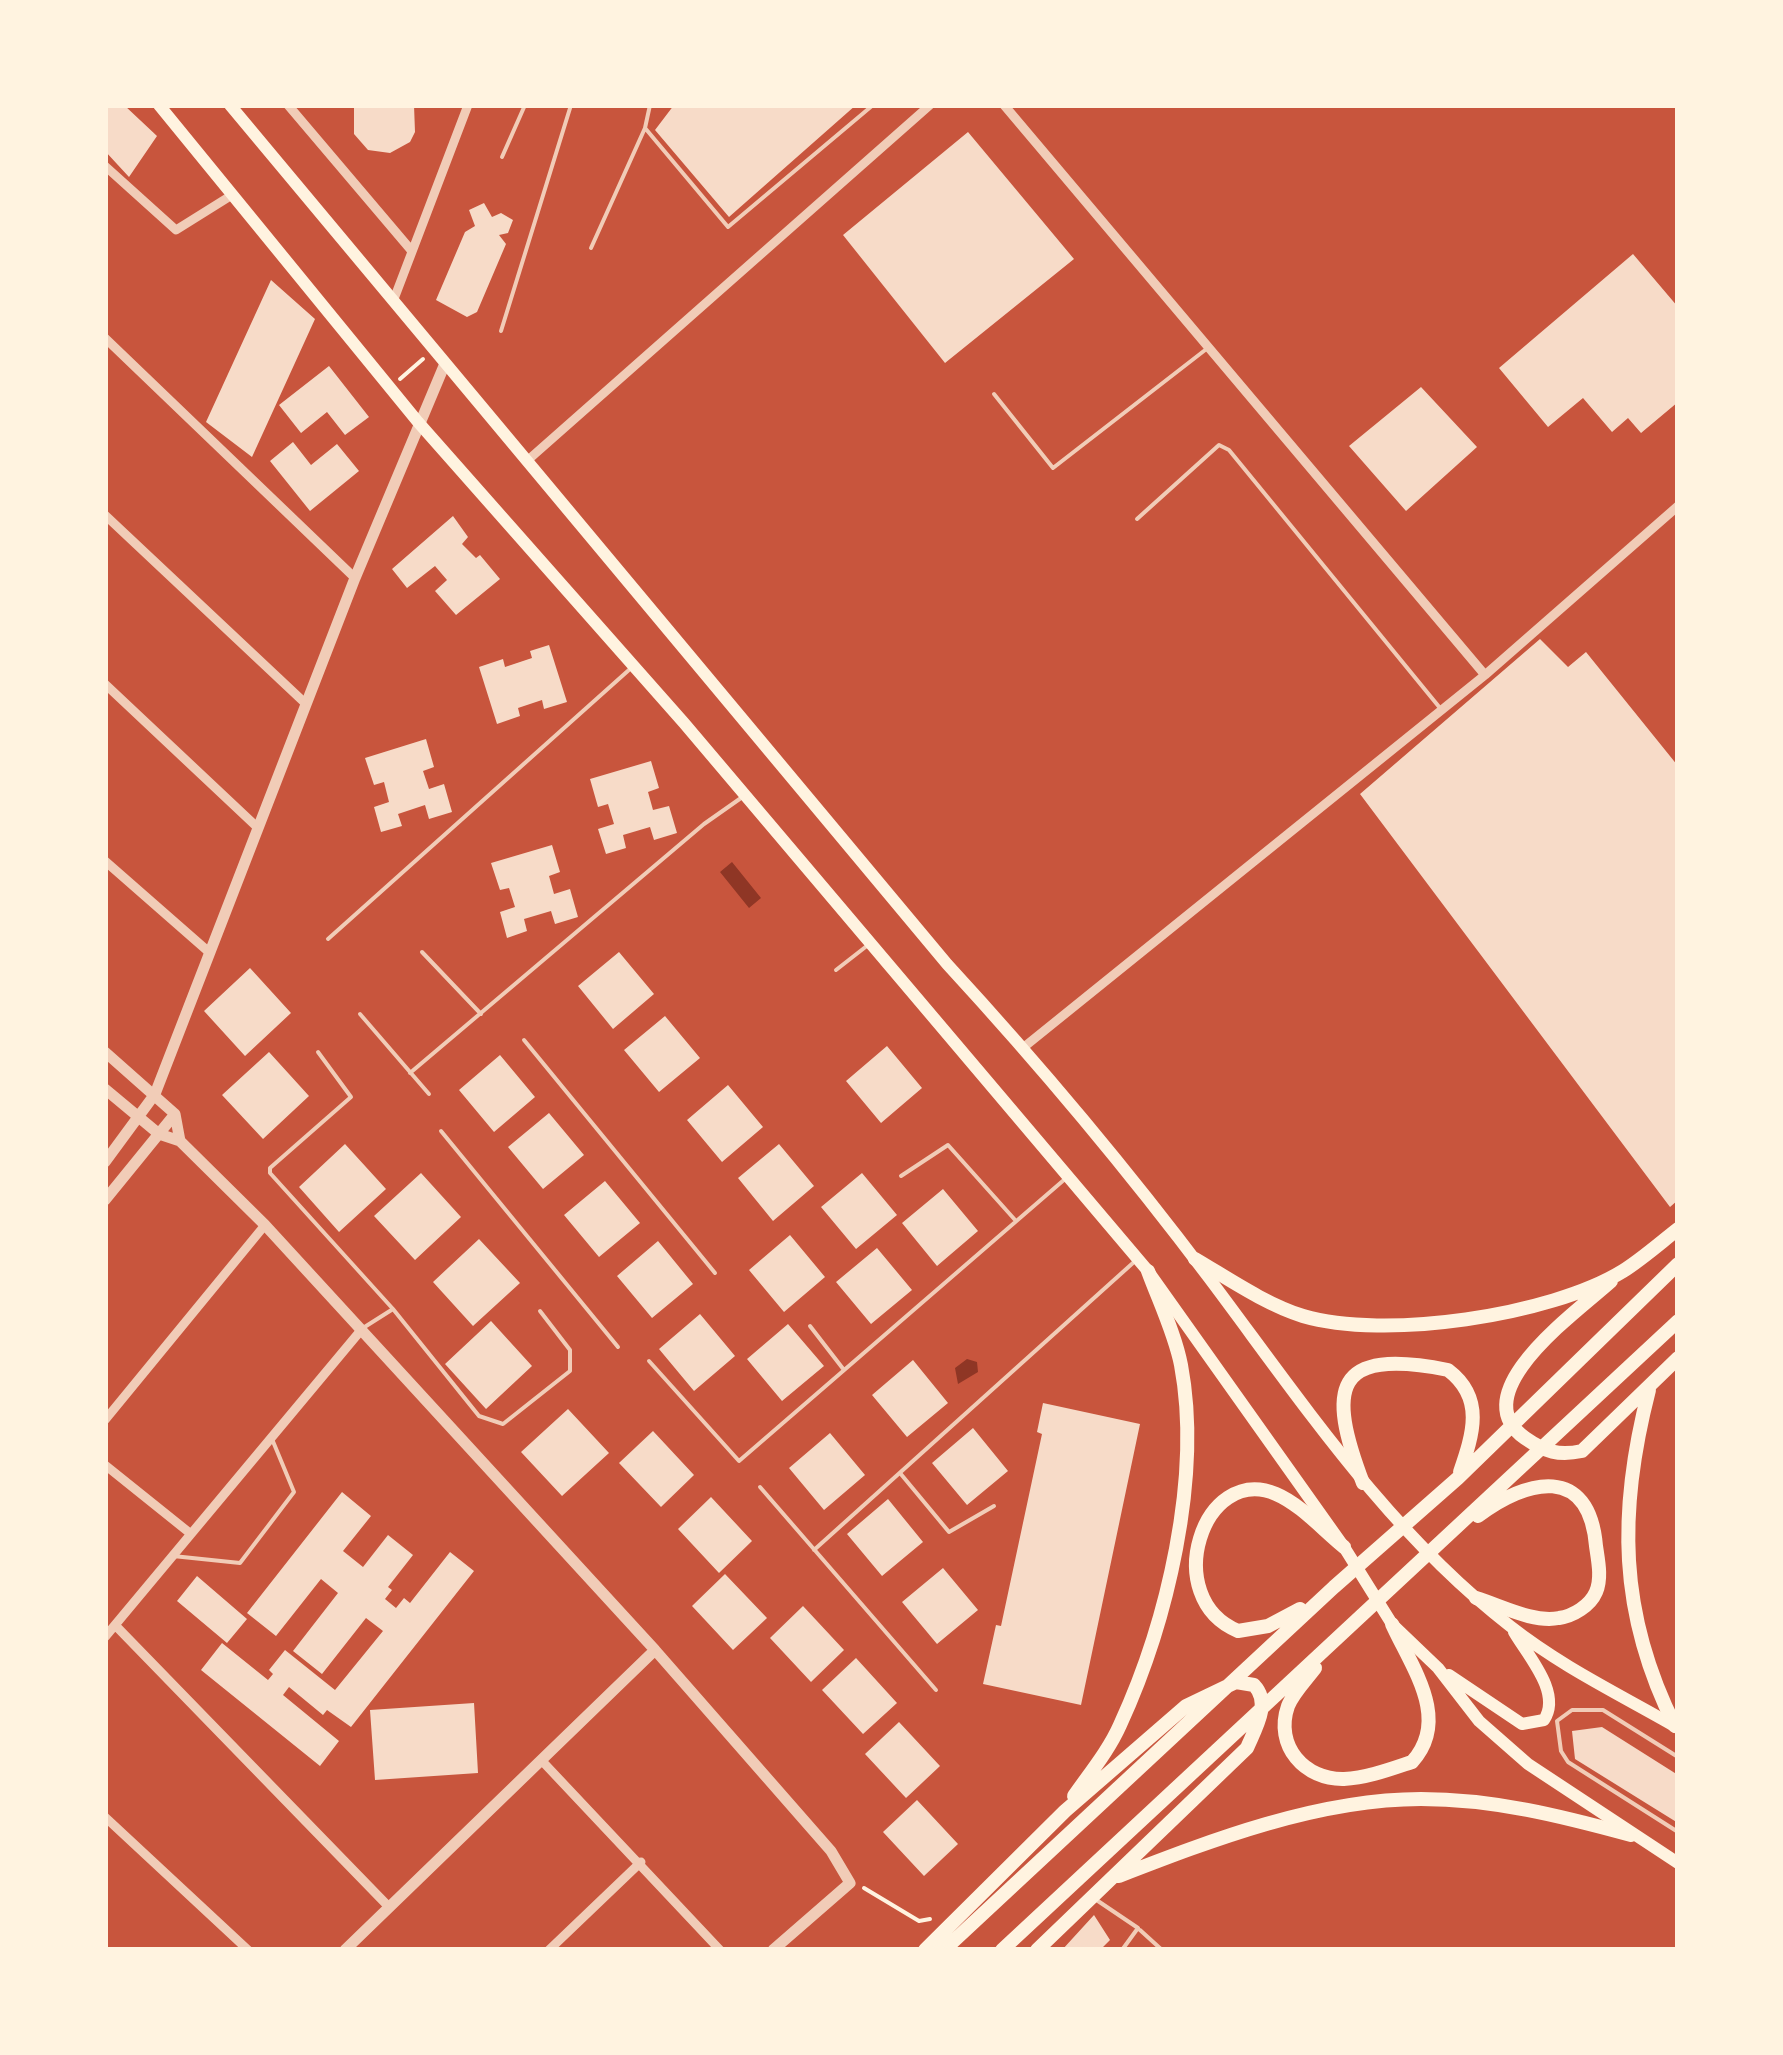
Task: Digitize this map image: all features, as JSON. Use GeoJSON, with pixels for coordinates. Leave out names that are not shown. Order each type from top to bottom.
{"type":"FeatureCollection","features":[{"type":"Feature","properties":{"kind":"main road"},"geometry":{"type":"LineString","coordinates":[[158,105],[418,422],[745,795],[1143,1265],[1344,1546],[1392,1624],[1431,1712],[1427,1741],[1412,1762],[1340,1779],[1310,1772],[1295,1760],[1286,1734],[1286,1711],[1332,1643]]}},
{"type":"Feature","properties":{"kind":"main road"},"geometry":{"type":"LineString","coordinates":[[230,105],[947,964],[1024,1047],[1195,1259],[1364,1482],[1476,1598],[1511,1628],[1610,1693],[1676,1727]]}},
{"type":"Feature","properties":{"kind":"main road"},"geometry":{"type":"LineString","coordinates":[[1678,1230],[1620,1273],[1513,1375],[1505,1416],[1523,1437],[1563,1455],[1582,1450],[1678,1358]]}},
{"type":"Feature","properties":{"kind":"main road"},"geometry":{"type":"LineString","coordinates":[[1195,1259],[1300,1315],[1377,1328],[1518,1309],[1620,1273]]}},
{"type":"Feature","properties":{"kind":"main road"},"geometry":{"type":"LineString","coordinates":[[944,1950],[1334,1587],[1458,1478],[1678,1264]]}},
{"type":"Feature","properties":{"kind":"main road"},"geometry":{"type":"LineString","coordinates":[[1065,1811],[1119,1729],[1142,1670],[1184,1496],[1188,1427],[1180,1362],[1143,1265]]}},
{"type":"Feature","properties":{"kind":"main road"},"geometry":{"type":"LineString","coordinates":[[1002,1950],[1678,1321]]}},
{"type":"Feature","properties":{"kind":"main road"},"geometry":{"type":"LineString","coordinates":[[1364,1482],[1345,1438],[1341,1405],[1348,1384],[1366,1370],[1404,1363],[1448,1370],[1460,1379],[1475,1420],[1458,1478]]}},
{"type":"Feature","properties":{"kind":"main road"},"geometry":{"type":"LineString","coordinates":[[1650,1385],[1630,1462],[1630,1584],[1641,1649],[1676,1727]]}},
{"type":"Feature","properties":{"kind":"main road"},"geometry":{"type":"LineString","coordinates":[[1448,1534],[1524,1489],[1560,1487],[1583,1502],[1590,1514],[1598,1571],[1590,1602],[1562,1618],[1542,1620],[1476,1598]]}},
{"type":"Feature","properties":{"kind":"main road"},"geometry":{"type":"LineString","coordinates":[[1334,1587],[1285,1618],[1252,1630],[1225,1626],[1206,1608],[1195,1576],[1207,1521],[1226,1499],[1261,1490],[1282,1497],[1344,1546]]}},
{"type":"Feature","properties":{"kind":"main road"},"geometry":{"type":"LineString","coordinates":[[1392,1624],[1438,1668],[1479,1721],[1528,1764],[1678,1864]]}},
{"type":"Feature","properties":{"kind":"main road"},"geometry":{"type":"LineString","coordinates":[[1438,1668],[1522,1724],[1550,1717],[1549,1693],[1511,1628]]}},
{"type":"Feature","properties":{"kind":"main road"},"geometry":{"type":"LineString","coordinates":[[925,1950],[1065,1811],[1186,1706],[1236,1682],[1258,1689],[1262,1708],[1247,1748],[1036,1950]]}},
{"type":"Feature","properties":{"kind":"main road"},"geometry":{"type":"LineString","coordinates":[[1108,1880],[1210,1840],[1337,1809],[1416,1799],[1543,1811],[1631,1836]]}},
{"type":"Feature","properties":{"kind":"street"},"geometry":{"type":"LineString","coordinates":[[288,105],[411,250]]}},
{"type":"Feature","properties":{"kind":"street"},"geometry":{"type":"LineString","coordinates":[[394,298],[468,105]]}},
{"type":"Feature","properties":{"kind":"street"},"geometry":{"type":"LineString","coordinates":[[528,460],[930,105]]}},
{"type":"Feature","properties":{"kind":"street"},"geometry":{"type":"LineString","coordinates":[[1004,105],[1485,675]]}},
{"type":"Feature","properties":{"kind":"street"},"geometry":{"type":"LineString","coordinates":[[105,166],[176,230],[232,194]]}},
{"type":"Feature","properties":{"kind":"street"},"geometry":{"type":"LineString","coordinates":[[105,338],[355,578]]}},
{"type":"Feature","properties":{"kind":"street"},"geometry":{"type":"LineString","coordinates":[[105,1162],[154,1094],[305,703],[444,366]]}},
{"type":"Feature","properties":{"kind":"street"},"geometry":{"type":"LineString","coordinates":[[1024,1047],[1485,675],[1678,506]]}},
{"type":"Feature","properties":{"kind":"street"},"geometry":{"type":"LineString","coordinates":[[105,515],[305,703]]}},
{"type":"Feature","properties":{"kind":"street"},"geometry":{"type":"LineString","coordinates":[[105,684],[257,827]]}},
{"type":"Feature","properties":{"kind":"street"},"geometry":{"type":"LineString","coordinates":[[105,861],[210,953]]}},
{"type":"Feature","properties":{"kind":"street"},"geometry":{"type":"LineString","coordinates":[[105,1052],[175,1114],[180,1141]]}},
{"type":"Feature","properties":{"kind":"street"},"geometry":{"type":"LineString","coordinates":[[105,1089],[159,1134],[180,1141],[265,1224],[656,1650],[831,1851],[851,1881],[773,1950]]}},
{"type":"Feature","properties":{"kind":"street"},"geometry":{"type":"LineString","coordinates":[[105,1200],[175,1114]]}},
{"type":"Feature","properties":{"kind":"street"},"geometry":{"type":"LineString","coordinates":[[105,1420],[265,1224]]}},
{"type":"Feature","properties":{"kind":"street"},"geometry":{"type":"LineString","coordinates":[[105,1637],[362,1329]]}},
{"type":"Feature","properties":{"kind":"street"},"geometry":{"type":"LineString","coordinates":[[105,1466],[192,1534]]}},
{"type":"Feature","properties":{"kind":"street"},"geometry":{"type":"LineString","coordinates":[[115,1625],[389,1908]]}},
{"type":"Feature","properties":{"kind":"street"},"geometry":{"type":"LineString","coordinates":[[344,1950],[656,1650]]}},
{"type":"Feature","properties":{"kind":"street"},"geometry":{"type":"LineString","coordinates":[[543,1762],[720,1950]]}},
{"type":"Feature","properties":{"kind":"street"},"geometry":{"type":"LineString","coordinates":[[105,1817],[248,1950]]}},
{"type":"Feature","properties":{"kind":"street"},"geometry":{"type":"LineString","coordinates":[[549,1950],[641,1862]]}},
{"type":"Feature","properties":{"kind":"lane"},"geometry":{"type":"LineString","coordinates":[[502,156],[525,105]]}},
{"type":"Feature","properties":{"kind":"lane"},"geometry":{"type":"LineString","coordinates":[[502,332],[570,105]]}},
{"type":"Feature","properties":{"kind":"lane"},"geometry":{"type":"LineString","coordinates":[[591,248],[645,128],[650,105]]}},
{"type":"Feature","properties":{"kind":"lane"},"geometry":{"type":"LineString","coordinates":[[645,128],[728,227],[873,105]]}},
{"type":"Feature","properties":{"kind":"lane"},"geometry":{"type":"LineString","coordinates":[[994,394],[1053,468],[1208,347]]}},
{"type":"Feature","properties":{"kind":"lane"},"geometry":{"type":"LineString","coordinates":[[1137,520],[1219,445],[1228,450],[1441,710]]}},
{"type":"Feature","properties":{"kind":"lane"},"geometry":{"type":"LineString","coordinates":[[328,939],[634,666]]}},
{"type":"Feature","properties":{"kind":"lane"},"geometry":{"type":"LineString","coordinates":[[410,1073],[704,824],[745,795]]}},
{"type":"Feature","properties":{"kind":"lane"},"geometry":{"type":"LineString","coordinates":[[836,970],[869,943]]}},
{"type":"Feature","properties":{"kind":"lane"},"geometry":{"type":"LineString","coordinates":[[422,952],[481,1014]]}},
{"type":"Feature","properties":{"kind":"lane"},"geometry":{"type":"LineString","coordinates":[[360,1014],[429,1094]]}},
{"type":"Feature","properties":{"kind":"lane"},"geometry":{"type":"LineString","coordinates":[[524,1040],[716,1273]]}},
{"type":"Feature","properties":{"kind":"lane"},"geometry":{"type":"LineString","coordinates":[[318,1052],[351,1098],[270,1173],[393,1309],[479,1416],[503,1424],[570,1370],[570,1350],[540,1310]]}},
{"type":"Feature","properties":{"kind":"lane"},"geometry":{"type":"LineString","coordinates":[[441,1131],[618,1346]]}},
{"type":"Feature","properties":{"kind":"lane"},"geometry":{"type":"LineString","coordinates":[[902,1176],[948,1145],[1016,1221]]}},
{"type":"Feature","properties":{"kind":"lane"},"geometry":{"type":"LineString","coordinates":[[649,1361],[739,1461],[1068,1176]]}},
{"type":"Feature","properties":{"kind":"lane"},"geometry":{"type":"LineString","coordinates":[[814,1550],[1143,1265]]}},
{"type":"Feature","properties":{"kind":"lane"},"geometry":{"type":"LineString","coordinates":[[362,1329],[393,1309]]}},
{"type":"Feature","properties":{"kind":"lane"},"geometry":{"type":"LineString","coordinates":[[810,1326],[844,1370]]}},
{"type":"Feature","properties":{"kind":"lane"},"geometry":{"type":"LineString","coordinates":[[173,1556],[240,1563],[294,1492],[272,1438]]}},
{"type":"Feature","properties":{"kind":"lane"},"geometry":{"type":"LineString","coordinates":[[900,1472],[950,1532],[994,1506]]}},
{"type":"Feature","properties":{"kind":"lane"},"geometry":{"type":"LineString","coordinates":[[760,1487],[936,1690]]}},
{"type":"Feature","properties":{"kind":"lane"},"geometry":{"type":"LineString","coordinates":[[1678,1757],[1603,1710],[1572,1710],[1550,1717],[1568,1762],[1678,1832]]}},
{"type":"Feature","properties":{"kind":"lane"},"geometry":{"type":"LineString","coordinates":[[1092,1896],[1162,1950]]}},
{"type":"Feature","properties":{"kind":"lane"},"geometry":{"type":"LineString","coordinates":[[1122,1950],[1138,1928]]}},
{"type":"Feature","properties":{"kind":"path"},"geometry":{"type":"LineString","coordinates":[[390,388],[434,349]]}},
{"type":"Feature","properties":{"kind":"path"},"geometry":{"type":"LineString","coordinates":[[851,1881],[918,1921],[956,1915]]}},
{"type":"Feature","properties":{"kind":"shaded area"},"geometry":{"type":"Polygon","coordinates":[[[732,862],[761,898],[749,908],[720,872],[732,862]]]}},
{"type":"Feature","properties":{"kind":"shaded area"},"geometry":{"type":"Polygon","coordinates":[[[967,1359],[977,1362],[978,1372],[958,1384],[955,1368],[967,1359]]]}},
{"type":"Feature","properties":{"kind":"building"},"geometry":{"type":"Polygon","coordinates":[[[105,105],[124,105],[157,136],[129,177],[105,151],[105,105]]]}},
{"type":"Feature","properties":{"kind":"building"},"geometry":{"type":"Polygon","coordinates":[[[354,105],[414,105],[415,132],[410,142],[390,153],[368,150],[354,134],[354,105]]]}},
{"type":"Feature","properties":{"kind":"building"},"geometry":{"type":"Polygon","coordinates":[[[674,105],[856,105],[729,217],[655,130],[674,105]]]}},
{"type":"Feature","properties":{"kind":"building"},"geometry":{"type":"Polygon","coordinates":[[[968,132],[1074,259],[945,363],[843,235],[968,132]]]}},
{"type":"Feature","properties":{"kind":"building"},"geometry":{"type":"Polygon","coordinates":[[[484,203],[492,217],[501,213],[513,220],[508,233],[499,235],[506,244],[477,312],[467,317],[436,300],[465,232],[475,226],[469,210],[484,203]]]}},
{"type":"Feature","properties":{"kind":"building"},"geometry":{"type":"Polygon","coordinates":[[[1633,254],[1678,307],[1678,402],[1641,433],[1628,418],[1612,432],[1583,398],[1548,427],[1499,368],[1633,254]]]}},
{"type":"Feature","properties":{"kind":"building"},"geometry":{"type":"Polygon","coordinates":[[[271,280],[315,319],[252,457],[206,422],[271,280]]]}},
{"type":"Feature","properties":{"kind":"building"},"geometry":{"type":"Polygon","coordinates":[[[329,366],[369,417],[345,435],[327,412],[301,433],[279,405],[329,366]]]}},
{"type":"Feature","properties":{"kind":"building"},"geometry":{"type":"Polygon","coordinates":[[[1421,387],[1477,447],[1406,511],[1349,446],[1421,387]]]}},
{"type":"Feature","properties":{"kind":"building"},"geometry":{"type":"Polygon","coordinates":[[[293,442],[311,465],[337,444],[359,471],[310,511],[270,461],[293,442]]]}},
{"type":"Feature","properties":{"kind":"building"},"geometry":{"type":"Polygon","coordinates":[[[453,516],[468,537],[462,544],[476,558],[480,555],[500,579],[456,615],[435,591],[447,580],[435,566],[407,588],[392,569],[453,516]]]}},
{"type":"Feature","properties":{"kind":"building"},"geometry":{"type":"Polygon","coordinates":[[[1540,639],[1568,667],[1586,652],[1678,766],[1678,1200],[1670,1207],[1360,794],[1540,639]]]}},
{"type":"Feature","properties":{"kind":"building"},"geometry":{"type":"Polygon","coordinates":[[[549,645],[567,702],[544,709],[542,700],[518,708],[520,716],[497,724],[479,667],[503,659],[505,667],[532,658],[530,651],[549,645]]]}},
{"type":"Feature","properties":{"kind":"building"},"geometry":{"type":"Polygon","coordinates":[[[426,739],[434,767],[423,771],[429,789],[444,784],[452,812],[429,819],[425,805],[398,814],[402,826],[381,832],[374,807],[389,802],[384,782],[374,785],[365,758],[426,739]]]}},
{"type":"Feature","properties":{"kind":"building"},"geometry":{"type":"Polygon","coordinates":[[[651,761],[659,788],[648,792],[653,810],[669,806],[677,833],[654,840],[650,827],[623,835],[626,848],[606,854],[598,829],[614,824],[608,804],[598,807],[590,779],[651,761]]]}},
{"type":"Feature","properties":{"kind":"building"},"geometry":{"type":"Polygon","coordinates":[[[552,845],[560,872],[549,876],[554,894],[570,889],[578,917],[555,924],[551,911],[524,919],[527,931],[507,938],[500,912],[515,907],[509,888],[500,890],[491,863],[552,845]]]}},
{"type":"Feature","properties":{"kind":"building"},"geometry":{"type":"Polygon","coordinates":[[[619,952],[654,994],[613,1029],[578,986],[619,952]]]}},
{"type":"Feature","properties":{"kind":"building"},"geometry":{"type":"Polygon","coordinates":[[[250,968],[291,1013],[245,1056],[204,1011],[250,968]]]}},
{"type":"Feature","properties":{"kind":"building"},"geometry":{"type":"Polygon","coordinates":[[[665,1016],[700,1058],[659,1092],[624,1050],[665,1016]]]}},
{"type":"Feature","properties":{"kind":"building"},"geometry":{"type":"Polygon","coordinates":[[[887,1046],[922,1088],[881,1123],[846,1081],[887,1046]]]}},
{"type":"Feature","properties":{"kind":"building"},"geometry":{"type":"Polygon","coordinates":[[[269,1052],[309,1096],[263,1139],[222,1095],[269,1052]]]}},
{"type":"Feature","properties":{"kind":"building"},"geometry":{"type":"Polygon","coordinates":[[[500,1055],[535,1097],[494,1132],[459,1090],[500,1055]]]}},
{"type":"Feature","properties":{"kind":"building"},"geometry":{"type":"Polygon","coordinates":[[[728,1085],[763,1127],[722,1162],[687,1120],[728,1085]]]}},
{"type":"Feature","properties":{"kind":"building"},"geometry":{"type":"Polygon","coordinates":[[[549,1113],[584,1155],[543,1189],[508,1147],[549,1113]]]}},
{"type":"Feature","properties":{"kind":"building"},"geometry":{"type":"Polygon","coordinates":[[[345,1144],[386,1189],[339,1232],[299,1187],[345,1144]]]}},
{"type":"Feature","properties":{"kind":"building"},"geometry":{"type":"Polygon","coordinates":[[[779,1144],[814,1186],[773,1221],[738,1178],[779,1144]]]}},
{"type":"Feature","properties":{"kind":"building"},"geometry":{"type":"Polygon","coordinates":[[[421,1173],[461,1217],[415,1260],[374,1216],[421,1173]]]}},
{"type":"Feature","properties":{"kind":"building"},"geometry":{"type":"Polygon","coordinates":[[[862,1173],[897,1215],[856,1249],[821,1207],[862,1173]]]}},
{"type":"Feature","properties":{"kind":"building"},"geometry":{"type":"Polygon","coordinates":[[[605,1181],[640,1223],[599,1257],[564,1215],[605,1181]]]}},
{"type":"Feature","properties":{"kind":"building"},"geometry":{"type":"Polygon","coordinates":[[[943,1189],[978,1231],[937,1266],[902,1223],[943,1189]]]}},
{"type":"Feature","properties":{"kind":"building"},"geometry":{"type":"Polygon","coordinates":[[[790,1235],[825,1277],[784,1312],[749,1270],[790,1235]]]}},
{"type":"Feature","properties":{"kind":"building"},"geometry":{"type":"Polygon","coordinates":[[[479,1239],[520,1283],[473,1326],[433,1282],[479,1239]]]}},
{"type":"Feature","properties":{"kind":"building"},"geometry":{"type":"Polygon","coordinates":[[[658,1241],[693,1284],[652,1318],[617,1276],[658,1241]]]}},
{"type":"Feature","properties":{"kind":"building"},"geometry":{"type":"Polygon","coordinates":[[[877,1248],[912,1290],[871,1324],[836,1282],[877,1248]]]}},
{"type":"Feature","properties":{"kind":"building"},"geometry":{"type":"Polygon","coordinates":[[[700,1314],[735,1356],[694,1391],[659,1349],[700,1314]]]}},
{"type":"Feature","properties":{"kind":"building"},"geometry":{"type":"Polygon","coordinates":[[[491,1321],[532,1366],[486,1409],[445,1364],[491,1321]]]}},
{"type":"Feature","properties":{"kind":"building"},"geometry":{"type":"Polygon","coordinates":[[[788,1324],[824,1366],[782,1401],[747,1359],[788,1324]]]}},
{"type":"Feature","properties":{"kind":"building"},"geometry":{"type":"Polygon","coordinates":[[[913,1360],[948,1403],[907,1437],[872,1395],[913,1360]]]}},
{"type":"Feature","properties":{"kind":"building"},"geometry":{"type":"Polygon","coordinates":[[[1043,1403],[1140,1424],[1081,1705],[983,1684],[996,1625],[1001,1626],[1042,1434],[1037,1432],[1043,1403]]]}},
{"type":"Feature","properties":{"kind":"building"},"geometry":{"type":"Polygon","coordinates":[[[568,1409],[609,1453],[562,1496],[521,1452],[568,1409]]]}},
{"type":"Feature","properties":{"kind":"building"},"geometry":{"type":"Polygon","coordinates":[[[973,1428],[1008,1471],[967,1505],[932,1463],[973,1428]]]}},
{"type":"Feature","properties":{"kind":"building"},"geometry":{"type":"Polygon","coordinates":[[[653,1431],[694,1475],[661,1507],[619,1463],[653,1431]]]}},
{"type":"Feature","properties":{"kind":"building"},"geometry":{"type":"Polygon","coordinates":[[[830,1433],[865,1475],[824,1510],[789,1468],[830,1433]]]}},
{"type":"Feature","properties":{"kind":"building"},"geometry":{"type":"Polygon","coordinates":[[[342,1492],[371,1516],[343,1551],[363,1567],[388,1535],[413,1555],[388,1587],[392,1590],[385,1599],[396,1608],[404,1598],[410,1603],[450,1552],[474,1571],[351,1727],[327,1710],[323,1715],[289,1687],[283,1695],[339,1741],[320,1766],[201,1670],[222,1643],[268,1680],[273,1674],[269,1670],[285,1650],[335,1690],[383,1631],[366,1618],[322,1674],[293,1651],[338,1593],[321,1579],[276,1636],[247,1613],[342,1492]]]}},
{"type":"Feature","properties":{"kind":"building"},"geometry":{"type":"Polygon","coordinates":[[[711,1497],[752,1541],[719,1573],[678,1529],[711,1497]]]}},
{"type":"Feature","properties":{"kind":"building"},"geometry":{"type":"Polygon","coordinates":[[[888,1499],[923,1542],[882,1576],[847,1534],[888,1499]]]}},
{"type":"Feature","properties":{"kind":"building"},"geometry":{"type":"Polygon","coordinates":[[[943,1568],[978,1610],[937,1644],[902,1602],[943,1568]]]}},
{"type":"Feature","properties":{"kind":"building"},"geometry":{"type":"Polygon","coordinates":[[[725,1574],[767,1618],[733,1650],[692,1606],[725,1574]]]}},
{"type":"Feature","properties":{"kind":"building"},"geometry":{"type":"Polygon","coordinates":[[[197,1576],[247,1619],[227,1643],[177,1601],[197,1576]]]}},
{"type":"Feature","properties":{"kind":"building"},"geometry":{"type":"Polygon","coordinates":[[[803,1606],[844,1650],[811,1682],[770,1638],[803,1606]]]}},
{"type":"Feature","properties":{"kind":"building"},"geometry":{"type":"Polygon","coordinates":[[[856,1658],[897,1703],[863,1734],[822,1690],[856,1658]]]}},
{"type":"Feature","properties":{"kind":"building"},"geometry":{"type":"Polygon","coordinates":[[[474,1703],[478,1773],[375,1780],[370,1710],[474,1703]]]}},
{"type":"Feature","properties":{"kind":"building"},"geometry":{"type":"Polygon","coordinates":[[[899,1722],[940,1766],[906,1798],[865,1754],[899,1722]]]}},
{"type":"Feature","properties":{"kind":"building"},"geometry":{"type":"Polygon","coordinates":[[[1602,1727],[1678,1775],[1678,1823],[1575,1759],[1572,1731],[1602,1727]]]}},
{"type":"Feature","properties":{"kind":"building"},"geometry":{"type":"Polygon","coordinates":[[[917,1800],[958,1844],[924,1876],[883,1832],[917,1800]]]}},
{"type":"Feature","properties":{"kind":"building"},"geometry":{"type":"Polygon","coordinates":[[[1094,1915],[1110,1940],[1100,1950],[1062,1950],[1094,1915]]]}}]}
